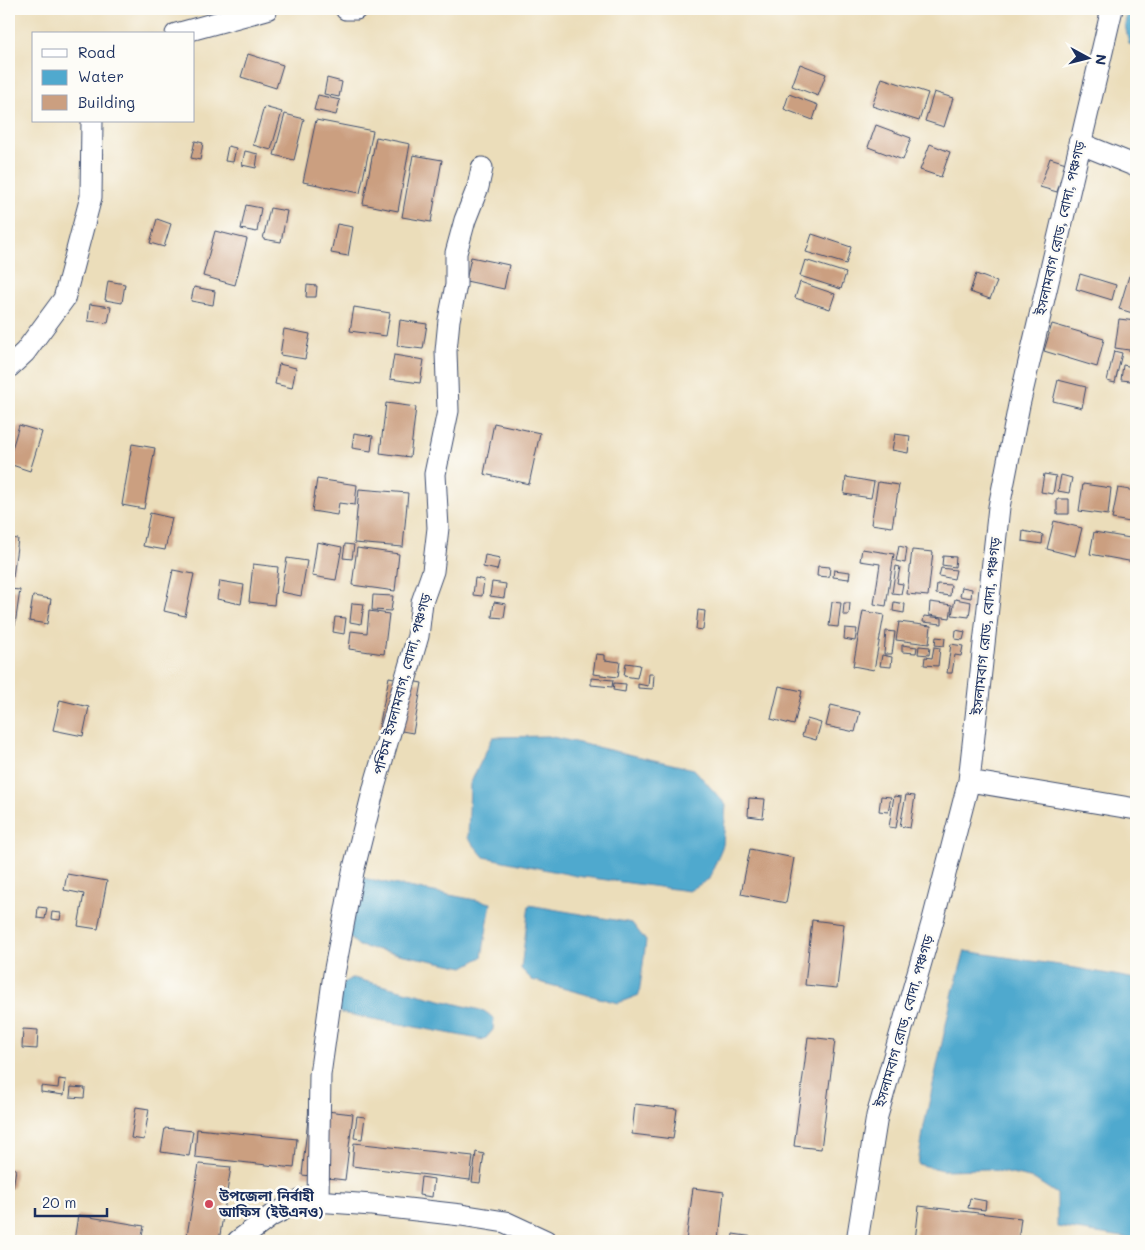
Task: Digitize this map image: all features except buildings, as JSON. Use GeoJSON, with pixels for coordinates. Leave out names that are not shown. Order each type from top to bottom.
{"type":"FeatureCollection","features":[{"type":"Feature","properties":{"kind":"street"},"geometry":{"type":"LineString","coordinates":[[183,32],[266,9]]}},
{"type":"Feature","properties":{"kind":"street"},"geometry":{"type":"LineString","coordinates":[[346,9],[356,9]]}},
{"type":"Feature","properties":{"kind":"street","name":"ইসলামবাগ রোড, বোদা, পঞ্চগড়"},"geometry":{"type":"LineString","coordinates":[[857,1241],[877,1116],[933,920],[969,781],[999,508],[1019,405],[1112,9]]}},
{"type":"Feature","properties":{"kind":"street"},"geometry":{"type":"LineString","coordinates":[[9,368],[26,352],[64,299],[91,197],[92,122]]}},
{"type":"Feature","properties":{"kind":"street"},"geometry":{"type":"LineString","coordinates":[[1079,143],[1136,166]]}},
{"type":"Feature","properties":{"kind":"street","name":"পশ্চিম ইসলামবাগ, বোদা, পঞ্চগড়"},"geometry":{"type":"LineString","coordinates":[[318,1201],[320,1075],[334,974],[353,872],[375,784],[418,636],[422,602],[433,571],[438,528],[435,474],[448,411],[446,351],[448,320],[456,285],[456,253],[465,220],[478,187],[482,168]]}},
{"type":"Feature","properties":{"kind":"street"},"geometry":{"type":"LineString","coordinates":[[969,781],[1136,809]]}},
{"type":"Feature","properties":{"kind":"street"},"geometry":{"type":"LineString","coordinates":[[238,1241],[271,1216],[302,1200],[442,1213],[505,1222],[546,1241]]}},
{"type":"Feature","properties":{"kind":"street"},"geometry":{"type":"LineString","coordinates":[[256,1241],[261,1237],[271,1216]]}},
{"type":"Feature","properties":{"kind":"water"},"geometry":{"type":"Polygon","coordinates":[[[1127,9],[1136,9],[1136,46],[1129,44],[1125,25],[1127,9]]]}},
{"type":"Feature","properties":{"kind":"water"},"geometry":{"type":"Polygon","coordinates":[[[548,736],[694,769],[726,805],[723,845],[709,879],[689,891],[577,876],[484,857],[468,838],[470,784],[493,737],[548,736]]]}},
{"type":"Feature","properties":{"kind":"water"},"geometry":{"type":"Polygon","coordinates":[[[362,878],[491,903],[482,957],[464,967],[359,946],[349,937],[362,878]]]}},
{"type":"Feature","properties":{"kind":"water"},"geometry":{"type":"Polygon","coordinates":[[[529,905],[632,923],[646,941],[639,995],[618,1003],[532,980],[521,969],[529,905]]]}},
{"type":"Feature","properties":{"kind":"water"},"geometry":{"type":"Polygon","coordinates":[[[965,951],[1136,979],[1136,1239],[1057,1227],[1057,1194],[1034,1179],[988,1169],[942,1170],[918,1164],[924,1126],[953,992],[965,951]]]}},
{"type":"Feature","properties":{"kind":"water"},"geometry":{"type":"Polygon","coordinates":[[[353,978],[484,1011],[494,1018],[493,1030],[484,1040],[341,1013],[335,1003],[340,985],[353,978]]]}},
{"type":"Feature","properties":{"kind":"place","name":"উপজেলা নির্বাহী আফিস (ইউএনও)"},"geometry":{"type":"Point","coordinates":[209,1204]}}]}
